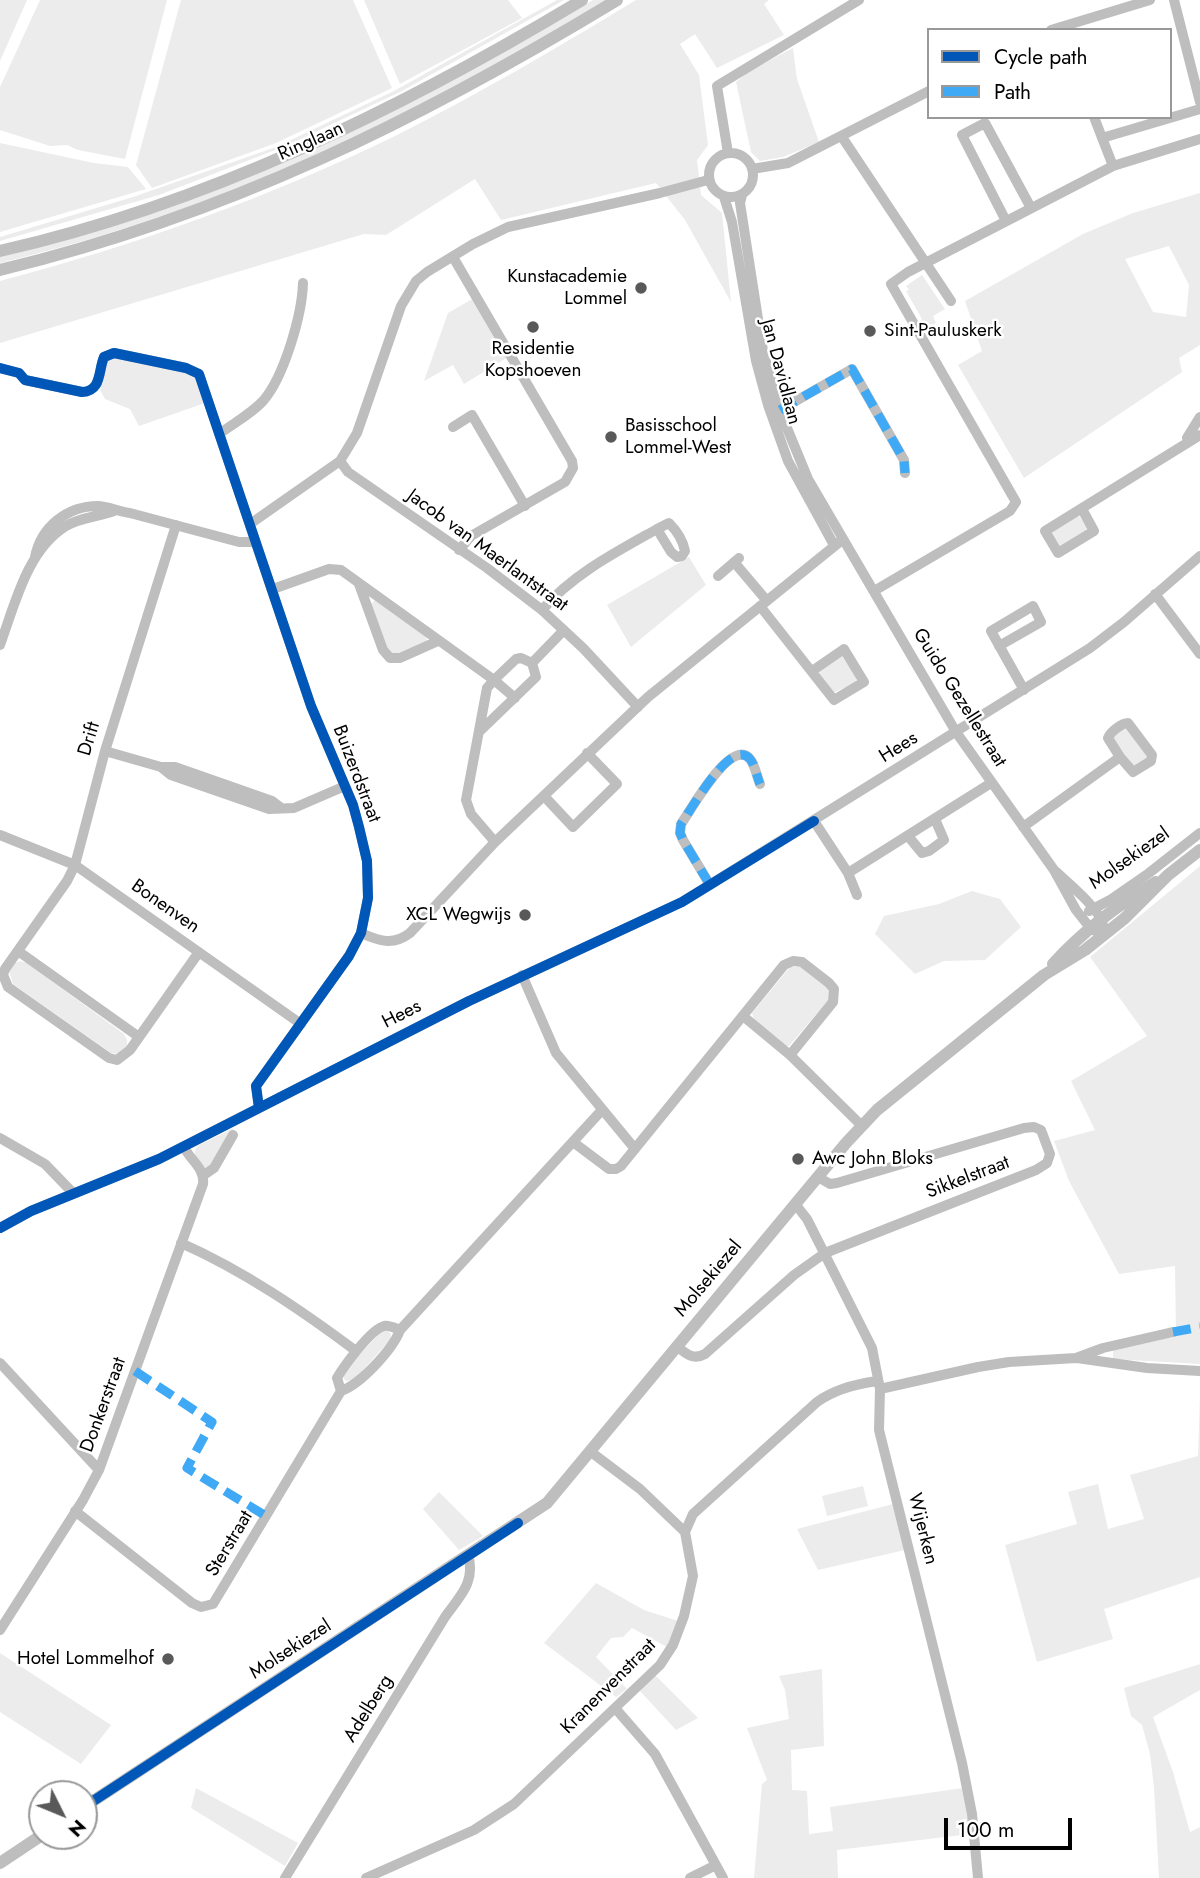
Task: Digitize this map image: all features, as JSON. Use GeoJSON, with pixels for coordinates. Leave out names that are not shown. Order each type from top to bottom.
{"type":"FeatureCollection","features":[{"type":"Feature","properties":{"kind":"main road","name":"Ringlaan"},"geometry":{"type":"LineString","coordinates":[[0,251],[159,205],[272,162],[347,129],[410,97],[582,0]]}},
{"type":"Feature","properties":{"kind":"main road","name":"Ringlaan"},"geometry":{"type":"LineString","coordinates":[[0,270],[104,242],[261,186],[435,105],[617,0]]}},
{"type":"Feature","properties":{"kind":"main road","name":"Molsekiezel"},"geometry":{"type":"LineString","coordinates":[[98,1798],[547,1503],[862,1126],[892,1097],[1044,975],[1081,953],[1105,934],[1168,875],[1200,850]]}},
{"type":"Feature","properties":{"kind":"main road","name":"Molsekiezel"},"geometry":{"type":"LineString","coordinates":[[1044,975],[1068,949],[1102,920],[1135,894],[1168,875]]}},
{"type":"Feature","properties":{"kind":"main road"},"geometry":{"type":"LineString","coordinates":[[0,1863],[28,1844]]}},
{"type":"Feature","properties":{"kind":"street"},"geometry":{"type":"LineString","coordinates":[[728,153],[717,86],[859,0]]}},
{"type":"Feature","properties":{"kind":"street"},"geometry":{"type":"LineString","coordinates":[[1059,28],[1150,0]]}},
{"type":"Feature","properties":{"kind":"street"},"geometry":{"type":"LineString","coordinates":[[1174,0],[1200,102]]}},
{"type":"Feature","properties":{"kind":"street"},"geometry":{"type":"LineString","coordinates":[[752,169],[788,163],[927,92]]}},
{"type":"Feature","properties":{"kind":"street"},"geometry":{"type":"LineString","coordinates":[[1172,117],[1200,109]]}},
{"type":"Feature","properties":{"kind":"street"},"geometry":{"type":"LineString","coordinates":[[1095,119],[1113,166]]}},
{"type":"Feature","properties":{"kind":"street"},"geometry":{"type":"LineString","coordinates":[[1102,138],[1166,119]]}},
{"type":"Feature","properties":{"kind":"street"},"geometry":{"type":"LineString","coordinates":[[1006,221],[962,135],[985,123],[1031,208]]}},
{"type":"Feature","properties":{"kind":"street"},"geometry":{"type":"LineString","coordinates":[[842,137],[951,301]]}},
{"type":"Feature","properties":{"kind":"street"},"geometry":{"type":"LineString","coordinates":[[874,591],[1010,511],[1016,502],[891,284],[926,263],[1113,166],[1200,139]]}},
{"type":"Feature","properties":{"kind":"street"},"geometry":{"type":"LineString","coordinates":[[728,153],[746,158],[752,169],[752,183],[742,195],[724,197],[714,190],[708,180],[712,162],[728,153]]}},
{"type":"Feature","properties":{"kind":"street"},"geometry":{"type":"LineString","coordinates":[[250,524],[340,461],[357,433],[407,291],[416,281],[473,244],[508,228],[708,180]]}},
{"type":"Feature","properties":{"kind":"street","name":"Jan Davidlaan"},"geometry":{"type":"LineString","coordinates":[[742,195],[740,240],[752,311],[759,378],[774,425],[838,543]]}},
{"type":"Feature","properties":{"kind":"street","name":"Jan Davidlaan"},"geometry":{"type":"LineString","coordinates":[[724,197],[740,240]]}},
{"type":"Feature","properties":{"kind":"street"},"geometry":{"type":"LineString","coordinates":[[453,257],[572,461],[573,468],[565,482],[471,537],[459,550]]}},
{"type":"Feature","properties":{"kind":"street"},"geometry":{"type":"LineString","coordinates":[[219,434],[250,413],[271,391],[278,378],[302,306],[303,283]]}},
{"type":"Feature","properties":{"kind":"street","name":"Jan Davidlaan"},"geometry":{"type":"LineString","coordinates":[[752,311],[803,481]]}},
{"type":"Feature","properties":{"kind":"street","name":"Buizerdstraat"},"geometry":{"type":"LineString","coordinates":[[0,368],[19,373],[25,380],[82,392],[94,388],[104,357],[114,353],[194,370],[201,380],[311,706],[353,805],[367,861],[368,898],[361,933],[349,956],[256,1086],[259,1108]]}},
{"type":"Feature","properties":{"kind":"street","name":"Jan Davidlaan"},"geometry":{"type":"LineString","coordinates":[[780,410],[852,369],[904,460],[905,473]]}},
{"type":"Feature","properties":{"kind":"street"},"geometry":{"type":"LineString","coordinates":[[453,427],[472,415],[525,506]]}},
{"type":"Feature","properties":{"kind":"street"},"geometry":{"type":"LineString","coordinates":[[1188,442],[1187,438],[1200,417]]}},
{"type":"Feature","properties":{"kind":"street"},"geometry":{"type":"LineString","coordinates":[[1082,509],[1094,531],[1058,553],[1045,531],[1200,435]]}},
{"type":"Feature","properties":{"kind":"street","name":"Jacob van Maerlantstraat"},"geometry":{"type":"LineString","coordinates":[[340,461],[348,472],[488,568],[542,610],[564,629],[638,707]]}},
{"type":"Feature","properties":{"kind":"street"},"geometry":{"type":"LineString","coordinates":[[0,645],[38,544],[43,534],[61,517],[88,507],[102,506],[239,542],[255,542]]}},
{"type":"Feature","properties":{"kind":"street","name":"Drift"},"geometry":{"type":"LineString","coordinates":[[176,525],[104,751],[75,865],[3,975],[8,987],[109,1058],[117,1060],[126,1054],[139,1037],[199,952]]}},
{"type":"Feature","properties":{"kind":"street"},"geometry":{"type":"LineString","coordinates":[[542,610],[570,583],[591,568],[657,529]]}},
{"type":"Feature","properties":{"kind":"street"},"geometry":{"type":"LineString","coordinates":[[361,933],[380,941],[403,939],[495,842],[587,753],[638,707],[838,543]]}},
{"type":"Feature","properties":{"kind":"street","name":"Guido Gezellestraat"},"geometry":{"type":"LineString","coordinates":[[838,543],[874,591],[956,732],[1054,870],[1091,929]]}},
{"type":"Feature","properties":{"kind":"street","name":"Hees"},"geometry":{"type":"LineString","coordinates":[[0,1228],[31,1211],[184,1147],[522,975],[682,902],[1090,648],[1200,556]]}},
{"type":"Feature","properties":{"kind":"street"},"geometry":{"type":"LineString","coordinates":[[718,576],[736,560],[763,604],[811,671],[834,700],[864,681],[844,649],[811,671]]}},
{"type":"Feature","properties":{"kind":"street"},"geometry":{"type":"LineString","coordinates":[[273,589],[335,568],[494,680],[515,698]]}},
{"type":"Feature","properties":{"kind":"street"},"geometry":{"type":"LineString","coordinates":[[359,584],[383,650],[390,658],[400,658],[438,641]]}},
{"type":"Feature","properties":{"kind":"street"},"geometry":{"type":"LineString","coordinates":[[1155,594],[1200,654]]}},
{"type":"Feature","properties":{"kind":"street"},"geometry":{"type":"LineString","coordinates":[[999,646],[1041,622],[1033,606],[991,631],[999,646],[1024,690]]}},
{"type":"Feature","properties":{"kind":"street"},"geometry":{"type":"LineString","coordinates":[[531,663],[564,629]]}},
{"type":"Feature","properties":{"kind":"street"},"geometry":{"type":"LineString","coordinates":[[478,733],[536,677],[531,663],[521,658],[516,659],[486,688],[478,733],[467,800],[467,808],[495,842]]}},
{"type":"Feature","properties":{"kind":"street"},"geometry":{"type":"LineString","coordinates":[[1124,723],[1128,723],[1153,758],[1137,772],[1133,772],[1120,757],[1108,738],[1124,723]]}},
{"type":"Feature","properties":{"kind":"street"},"geometry":{"type":"LineString","coordinates":[[104,751],[161,767],[175,767],[272,801],[280,807],[294,808],[345,786]]}},
{"type":"Feature","properties":{"kind":"street"},"geometry":{"type":"LineString","coordinates":[[544,796],[573,827],[617,784],[587,753]]}},
{"type":"Feature","properties":{"kind":"street"},"geometry":{"type":"LineString","coordinates":[[710,885],[683,840],[680,833],[681,824],[713,776],[730,759],[739,755],[746,756],[760,784]]}},
{"type":"Feature","properties":{"kind":"street"},"geometry":{"type":"LineString","coordinates":[[1023,827],[1120,757]]}},
{"type":"Feature","properties":{"kind":"street"},"geometry":{"type":"LineString","coordinates":[[848,873],[991,783]]}},
{"type":"Feature","properties":{"kind":"street"},"geometry":{"type":"LineString","coordinates":[[908,836],[922,853],[938,845],[944,839],[935,819]]}},
{"type":"Feature","properties":{"kind":"street"},"geometry":{"type":"LineString","coordinates":[[814,821],[848,873],[857,895]]}},
{"type":"Feature","properties":{"kind":"street","name":"Molsekiezel"},"geometry":{"type":"LineString","coordinates":[[1081,916],[1149,873],[1200,833]]}},
{"type":"Feature","properties":{"kind":"street","name":"Bonenven"},"geometry":{"type":"LineString","coordinates":[[0,835],[75,865],[301,1024]]}},
{"type":"Feature","properties":{"kind":"street","name":"Guido Gezellestraat"},"geometry":{"type":"LineString","coordinates":[[1054,870],[1102,920],[1105,934]]}},
{"type":"Feature","properties":{"kind":"street"},"geometry":{"type":"LineString","coordinates":[[1091,929],[1105,934]]}},
{"type":"Feature","properties":{"kind":"street"},"geometry":{"type":"LineString","coordinates":[[18,951],[139,1037]]}},
{"type":"Feature","properties":{"kind":"street"},"geometry":{"type":"LineString","coordinates":[[573,1142],[609,1170],[616,1170],[621,1166],[784,965],[793,961],[802,962],[829,984],[835,995],[833,1002],[790,1055]]}},
{"type":"Feature","properties":{"kind":"street"},"geometry":{"type":"LineString","coordinates":[[522,975],[556,1053],[635,1149]]}},
{"type":"Feature","properties":{"kind":"street"},"geometry":{"type":"LineString","coordinates":[[743,1016],[790,1055],[862,1126]]}},
{"type":"Feature","properties":{"kind":"street","name":"Sterstraat"},"geometry":{"type":"LineString","coordinates":[[75,1511],[192,1603],[201,1606],[213,1604],[341,1391],[359,1380],[397,1339],[400,1330],[602,1110]]}},
{"type":"Feature","properties":{"kind":"street","name":"Sikkelstraat"},"geometry":{"type":"LineString","coordinates":[[678,1347],[690,1357],[698,1358],[794,1275],[825,1253],[1036,1170],[1047,1163],[1051,1154],[1041,1130],[1034,1127],[837,1183],[830,1184],[818,1177]]}},
{"type":"Feature","properties":{"kind":"street","name":"Donkerstraat"},"geometry":{"type":"LineString","coordinates":[[0,1630],[99,1470],[204,1175],[214,1168],[233,1135]]}},
{"type":"Feature","properties":{"kind":"street"},"geometry":{"type":"LineString","coordinates":[[0,1138],[45,1164],[74,1194]]}},
{"type":"Feature","properties":{"kind":"street"},"geometry":{"type":"LineString","coordinates":[[184,1147],[204,1175]]}},
{"type":"Feature","properties":{"kind":"street","name":"Wijerken"},"geometry":{"type":"LineString","coordinates":[[796,1205],[807,1219],[869,1339],[878,1367],[879,1430],[962,1763],[972,1814],[978,1878]]}},
{"type":"Feature","properties":{"kind":"street"},"geometry":{"type":"LineString","coordinates":[[181,1243],[228,1264],[356,1351]]}},
{"type":"Feature","properties":{"kind":"street","name":"Sterstraat"},"geometry":{"type":"LineString","coordinates":[[341,1391],[337,1378],[356,1351],[379,1328],[386,1325],[400,1330]]}},
{"type":"Feature","properties":{"kind":"street"},"geometry":{"type":"LineString","coordinates":[[1076,1358],[1103,1348],[1173,1332]]}},
{"type":"Feature","properties":{"kind":"street"},"geometry":{"type":"LineString","coordinates":[[591,1452],[640,1489],[685,1532],[693,1514],[817,1402],[845,1387],[879,1385],[1014,1362],[1076,1358],[1147,1368],[1200,1371]]}},
{"type":"Feature","properties":{"kind":"street"},"geometry":{"type":"LineString","coordinates":[[0,1363],[99,1470]]}},
{"type":"Feature","properties":{"kind":"street","name":"Kranenvenstraat"},"geometry":{"type":"LineString","coordinates":[[366,1878],[474,1830],[508,1808],[660,1665],[673,1645],[694,1576],[685,1532]]}},
{"type":"Feature","properties":{"kind":"street","name":"Adelberg"},"geometry":{"type":"LineString","coordinates":[[285,1878],[445,1617],[470,1581],[468,1555]]}},
{"type":"Feature","properties":{"kind":"street"},"geometry":{"type":"LineString","coordinates":[[615,1708],[655,1754],[723,1878]]}},
{"type":"Feature","properties":{"kind":"street"},"geometry":{"type":"LineString","coordinates":[[690,1878],[716,1865]]}},
{"type":"Feature","properties":{"kind":"shaded area"},"geometry":{"type":"Polygon","coordinates":[[[0,0],[27,0],[0,61],[0,0]]]}},
{"type":"Feature","properties":{"kind":"shaded area"},"geometry":{"type":"Polygon","coordinates":[[[40,0],[167,0],[125,159],[78,150],[67,145],[50,146],[0,130],[0,87],[40,0]]]}},
{"type":"Feature","properties":{"kind":"shaded area"},"geometry":{"type":"Polygon","coordinates":[[[181,0],[353,0],[392,88],[276,143],[152,188],[136,165],[181,0]]]}},
{"type":"Feature","properties":{"kind":"shaded area"},"geometry":{"type":"Polygon","coordinates":[[[364,0],[508,0],[522,18],[400,84],[364,0]]]}},
{"type":"Feature","properties":{"kind":"shaded area"},"geometry":{"type":"Polygon","coordinates":[[[557,0],[564,0],[402,91],[288,145],[159,195],[0,241],[0,237],[133,197],[276,147],[394,91],[557,0]]]}},
{"type":"Feature","properties":{"kind":"shaded area"},"geometry":{"type":"Polygon","coordinates":[[[593,0],[606,0],[440,96],[337,147],[243,186],[147,221],[0,263],[0,256],[286,161],[326,144],[442,86],[593,0]]]}},
{"type":"Feature","properties":{"kind":"shaded area"},"geometry":{"type":"Polygon","coordinates":[[[636,0],[769,0],[764,4],[784,35],[717,68],[695,34],[680,44],[699,75],[708,145],[697,160],[701,195],[722,213],[731,302],[685,220],[656,183],[501,220],[475,179],[386,235],[364,234],[0,343],[0,281],[151,236],[250,200],[347,159],[486,88],[636,0]]]}},
{"type":"Feature","properties":{"kind":"shaded area"},"geometry":{"type":"Polygon","coordinates":[[[793,48],[797,79],[819,142],[783,157],[760,161],[751,152],[736,82],[749,71],[793,48]]]}},
{"type":"Feature","properties":{"kind":"shaded area"},"geometry":{"type":"Polygon","coordinates":[[[0,143],[94,163],[128,167],[146,189],[0,232],[0,143]]]}},
{"type":"Feature","properties":{"kind":"shaded area"},"geometry":{"type":"Polygon","coordinates":[[[1200,193],[1200,345],[1179,358],[1182,372],[1024,478],[958,365],[982,351],[965,301],[1083,234],[1133,213],[1200,193]],[[1169,246],[1125,259],[1153,312],[1186,317],[1189,285],[1169,246]]]}},
{"type":"Feature","properties":{"kind":"shaded area"},"geometry":{"type":"Polygon","coordinates":[[[922,275],[945,309],[933,316],[936,323],[924,331],[920,321],[922,319],[906,291],[909,290],[906,286],[922,275]]]}},
{"type":"Feature","properties":{"kind":"shaded area"},"geometry":{"type":"Polygon","coordinates":[[[474,298],[508,357],[464,384],[453,365],[424,381],[448,313],[474,298]]]}},
{"type":"Feature","properties":{"kind":"shaded area"},"geometry":{"type":"Polygon","coordinates":[[[114,357],[192,373],[205,403],[139,426],[130,409],[105,399],[100,390],[107,360],[114,357]]]}},
{"type":"Feature","properties":{"kind":"shaded area"},"geometry":{"type":"Polygon","coordinates":[[[1079,516],[1087,527],[1086,531],[1059,546],[1051,535],[1053,531],[1079,516]]]}},
{"type":"Feature","properties":{"kind":"shaded area"},"geometry":{"type":"Polygon","coordinates":[[[689,557],[706,585],[631,647],[607,605],[689,557]]]}},
{"type":"Feature","properties":{"kind":"shaded area"},"geometry":{"type":"Polygon","coordinates":[[[375,600],[426,635],[427,643],[401,656],[389,655],[370,605],[375,600]]]}},
{"type":"Feature","properties":{"kind":"shaded area"},"geometry":{"type":"Polygon","coordinates":[[[842,656],[857,677],[855,683],[833,693],[820,676],[819,670],[842,656]]]}},
{"type":"Feature","properties":{"kind":"shaded area"},"geometry":{"type":"Polygon","coordinates":[[[1126,727],[1148,758],[1133,768],[1113,737],[1126,727]]]}},
{"type":"Feature","properties":{"kind":"shaded area"},"geometry":{"type":"Polygon","coordinates":[[[1200,866],[1200,1364],[1113,1359],[1113,1350],[1176,1336],[1175,1266],[1119,1274],[1069,1181],[1054,1141],[1095,1130],[1071,1081],[1147,1036],[1090,957],[1200,866]]]}},
{"type":"Feature","properties":{"kind":"shaded area"},"geometry":{"type":"Polygon","coordinates":[[[972,891],[1000,899],[1021,927],[985,960],[944,961],[915,974],[875,934],[884,916],[939,904],[972,891]]]}},
{"type":"Feature","properties":{"kind":"shaded area"},"geometry":{"type":"Polygon","coordinates":[[[20,961],[27,963],[124,1034],[127,1046],[118,1054],[111,1053],[13,984],[9,971],[13,964],[20,961]]]}},
{"type":"Feature","properties":{"kind":"shaded area"},"geometry":{"type":"Polygon","coordinates":[[[790,967],[802,967],[828,987],[830,998],[789,1046],[784,1046],[755,1022],[752,1013],[790,967]]]}},
{"type":"Feature","properties":{"kind":"shaded area"},"geometry":{"type":"Polygon","coordinates":[[[234,1128],[214,1164],[206,1171],[195,1156],[195,1150],[199,1145],[234,1128]]]}},
{"type":"Feature","properties":{"kind":"shaded area"},"geometry":{"type":"Polygon","coordinates":[[[386,1329],[391,1334],[390,1340],[355,1379],[344,1379],[344,1372],[382,1330],[386,1329]]]}},
{"type":"Feature","properties":{"kind":"shaded area"},"geometry":{"type":"Polygon","coordinates":[[[1200,1396],[1200,1577],[1104,1609],[1113,1639],[1037,1662],[1005,1545],[1077,1524],[1068,1492],[1098,1484],[1108,1529],[1144,1519],[1130,1475],[1198,1456],[1200,1396]]]}},
{"type":"Feature","properties":{"kind":"shaded area"},"geometry":{"type":"Polygon","coordinates":[[[863,1486],[868,1506],[827,1516],[822,1496],[863,1486]]]}},
{"type":"Feature","properties":{"kind":"shaded area"},"geometry":{"type":"Polygon","coordinates":[[[439,1492],[483,1536],[459,1550],[423,1509],[439,1492]]]}},
{"type":"Feature","properties":{"kind":"shaded area"},"geometry":{"type":"Polygon","coordinates":[[[893,1504],[905,1550],[818,1570],[797,1529],[893,1504]]]}},
{"type":"Feature","properties":{"kind":"shaded area"},"geometry":{"type":"Polygon","coordinates":[[[596,1583],[644,1610],[678,1621],[667,1647],[632,1628],[623,1637],[611,1638],[596,1657],[627,1689],[616,1697],[544,1643],[596,1583]]]}},
{"type":"Feature","properties":{"kind":"shaded area"},"geometry":{"type":"Polygon","coordinates":[[[0,1653],[111,1725],[81,1764],[0,1712],[0,1653]]]}},
{"type":"Feature","properties":{"kind":"shaded area"},"geometry":{"type":"Polygon","coordinates":[[[1200,1664],[1200,1690],[1153,1717],[1173,1772],[1190,1832],[1200,1827],[1200,1878],[1159,1878],[1150,1754],[1142,1725],[1131,1716],[1124,1688],[1200,1664]]]}},
{"type":"Feature","properties":{"kind":"shaded area"},"geometry":{"type":"Polygon","coordinates":[[[822,1669],[824,1746],[791,1750],[792,1790],[807,1791],[809,1834],[833,1831],[830,1807],[963,1788],[970,1834],[837,1850],[838,1878],[754,1878],[762,1784],[767,1780],[747,1728],[789,1719],[785,1690],[779,1676],[822,1669]]]}},
{"type":"Feature","properties":{"kind":"shaded area"},"geometry":{"type":"Polygon","coordinates":[[[655,1675],[698,1718],[676,1730],[639,1690],[655,1675]]]}},
{"type":"Feature","properties":{"kind":"shaded area"},"geometry":{"type":"Polygon","coordinates":[[[196,1788],[298,1843],[285,1866],[191,1808],[196,1788]]]}},
{"type":"Feature","properties":{"kind":"marked path"},"geometry":{"type":"LineString","coordinates":[[780,410],[852,369],[904,460],[905,473]]}},
{"type":"Feature","properties":{"kind":"marked path"},"geometry":{"type":"LineString","coordinates":[[710,885],[683,840],[680,833],[681,824],[712,778],[732,758],[742,755],[750,759],[760,784]]}},
{"type":"Feature","properties":{"kind":"marked path"},"geometry":{"type":"LineString","coordinates":[[1173,1332],[1200,1327]]}},
{"type":"Feature","properties":{"kind":"marked path"},"geometry":{"type":"LineString","coordinates":[[135,1371],[212,1422],[187,1468],[266,1516]]}},
{"type":"Feature","properties":{"kind":"cycle path"},"geometry":{"type":"LineString","coordinates":[[0,368],[19,373],[25,380],[82,392],[93,388],[104,357],[114,353],[186,368],[199,374],[311,706],[353,805],[367,861],[368,898],[361,933],[349,956],[256,1086],[259,1108]]}},
{"type":"Feature","properties":{"kind":"cycle path"},"geometry":{"type":"LineString","coordinates":[[0,1228],[31,1211],[159,1159],[469,1001],[682,902],[814,821]]}},
{"type":"Feature","properties":{"kind":"cycle path"},"geometry":{"type":"LineString","coordinates":[[98,1798],[518,1523]]}},
{"type":"Feature","properties":{"kind":"place","name":"Kunstacademie Lommel"},"geometry":{"type":"Point","coordinates":[641,288]}},
{"type":"Feature","properties":{"kind":"place","name":"Residentie Kopshoeven"},"geometry":{"type":"Point","coordinates":[533,327]}},
{"type":"Feature","properties":{"kind":"place","name":"Sint-Pauluskerk"},"geometry":{"type":"Point","coordinates":[870,331]}},
{"type":"Feature","properties":{"kind":"place","name":"Basisschool Lommel-West"},"geometry":{"type":"Point","coordinates":[611,437]}},
{"type":"Feature","properties":{"kind":"place","name":"XCL Wegwijs"},"geometry":{"type":"Point","coordinates":[525,915]}},
{"type":"Feature","properties":{"kind":"place","name":"Awc John Bloks"},"geometry":{"type":"Point","coordinates":[798,1159]}},
{"type":"Feature","properties":{"kind":"place","name":"Hotel Lommelhof"},"geometry":{"type":"Point","coordinates":[168,1659]}}]}
